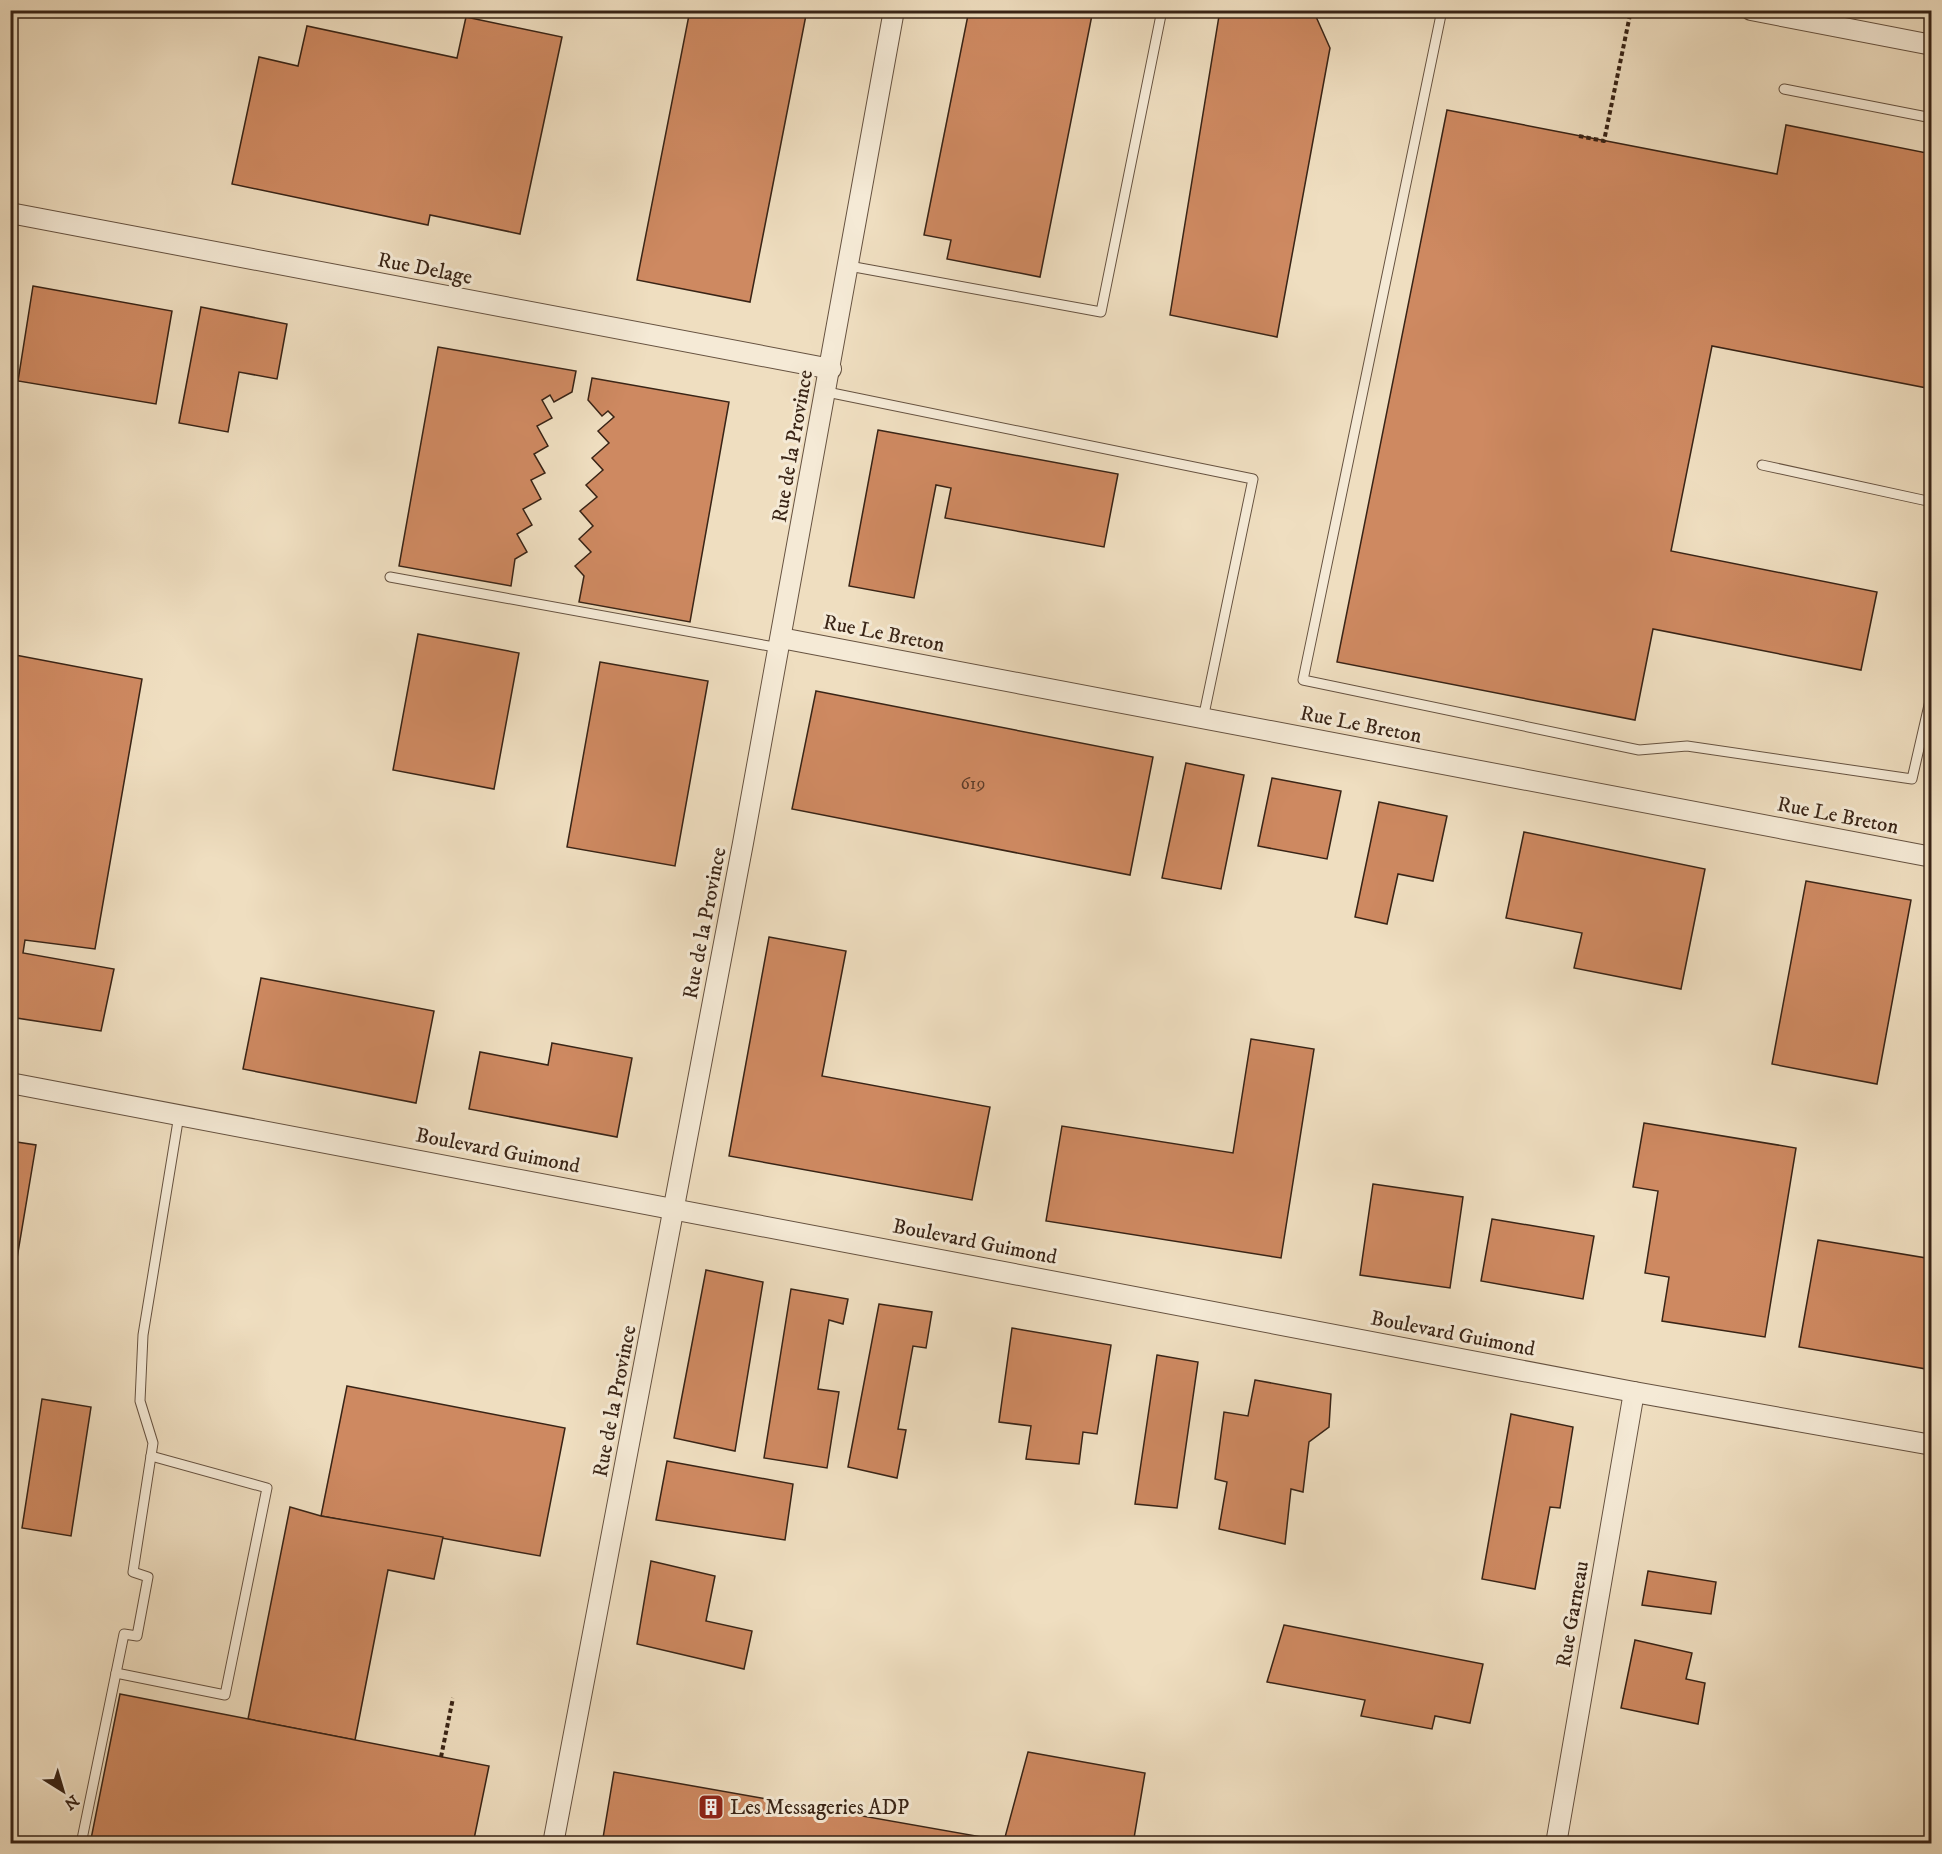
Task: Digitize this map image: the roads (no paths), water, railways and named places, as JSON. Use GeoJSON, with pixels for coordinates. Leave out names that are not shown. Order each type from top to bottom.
{"type":"FeatureCollection","features":[{"type":"Feature","properties":{"kind":"street","name":"Rue de la Province"},"geometry":{"type":"LineString","coordinates":[[553,1844],[781,643],[894,10]]}},
{"type":"Feature","properties":{"kind":"street"},"geometry":{"type":"LineString","coordinates":[[1751,10],[1932,45]]}},
{"type":"Feature","properties":{"kind":"street","name":"Rue Delage"},"geometry":{"type":"LineString","coordinates":[[10,213],[831,369]]}},
{"type":"Feature","properties":{"kind":"street","name":"Rue Le Breton"},"geometry":{"type":"LineString","coordinates":[[781,643],[1203,718],[1932,857]]}},
{"type":"Feature","properties":{"kind":"street","name":"Boulevard Guimond"},"geometry":{"type":"LineString","coordinates":[[10,1083],[1634,1392],[1932,1445]]}},
{"type":"Feature","properties":{"kind":"street","name":"Rue Garneau"},"geometry":{"type":"LineString","coordinates":[[1556,1844],[1634,1392]]}},
{"type":"Feature","properties":{"kind":"lane"},"geometry":{"type":"LineString","coordinates":[[849,266],[1101,312],[1162,10]]}},
{"type":"Feature","properties":{"kind":"lane"},"geometry":{"type":"LineString","coordinates":[[1442,10],[1303,680],[1639,750],[1687,746],[1912,779],[1932,692]]}},
{"type":"Feature","properties":{"kind":"lane"},"geometry":{"type":"LineString","coordinates":[[1784,89],[1932,118]]}},
{"type":"Feature","properties":{"kind":"lane"},"geometry":{"type":"LineString","coordinates":[[827,392],[1253,479],[1203,718]]}},
{"type":"Feature","properties":{"kind":"lane"},"geometry":{"type":"LineString","coordinates":[[1762,465],[1932,502]]}},
{"type":"Feature","properties":{"kind":"lane"},"geometry":{"type":"LineString","coordinates":[[390,577],[781,643]]}},
{"type":"Feature","properties":{"kind":"lane"},"geometry":{"type":"LineString","coordinates":[[81,1844],[124,1634],[136,1636],[148,1577],[133,1572],[153,1443],[140,1401],[143,1335],[179,1115]]}},
{"type":"Feature","properties":{"kind":"lane"},"geometry":{"type":"LineString","coordinates":[[116,1673],[225,1695],[267,1488],[151,1456]]}},
{"type":"Feature","properties":{"kind":"place","name":"Les Messageries ADP"},"geometry":{"type":"Point","coordinates":[711,1807]}}]}
